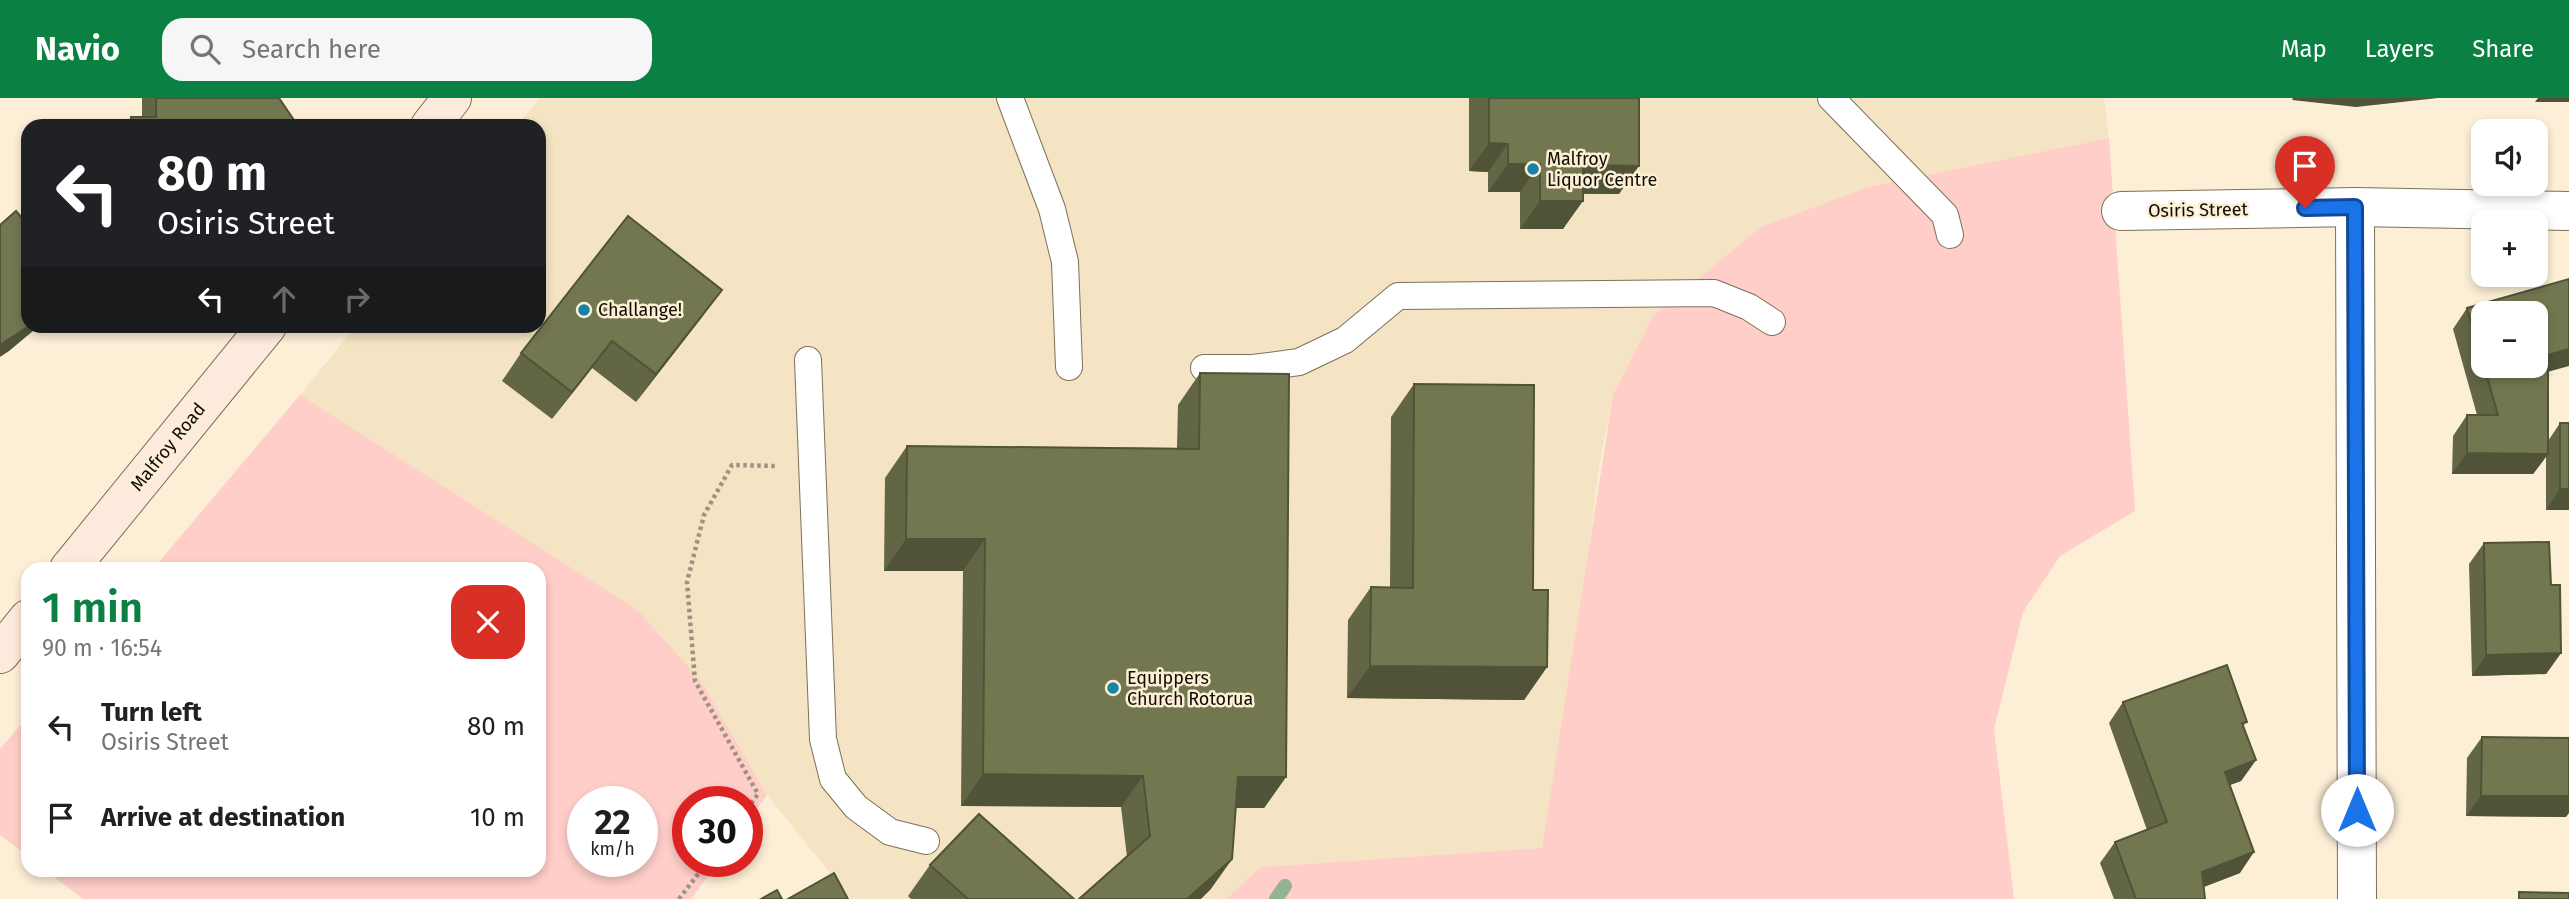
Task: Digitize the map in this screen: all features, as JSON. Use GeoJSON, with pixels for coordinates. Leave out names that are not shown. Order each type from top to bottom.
{"type":"FeatureCollection","features":[{"type":"Feature","properties":{"kind":"main road"},"geometry":{"type":"LineString","coordinates":[[436,119],[452,98]]}},
{"type":"Feature","properties":{"kind":"main road","name":"Malfroy Road"},"geometry":{"type":"LineString","coordinates":[[75,562],[261,333]]}},
{"type":"Feature","properties":{"kind":"main road"},"geometry":{"type":"LineString","coordinates":[[0,654],[21,628]]}},
{"type":"Feature","properties":{"kind":"street","name":"Osiris Street"},"geometry":{"type":"LineString","coordinates":[[2121,211],[2355,207],[2569,211]]}},
{"type":"Feature","properties":{"kind":"street"},"geometry":{"type":"LineString","coordinates":[[2355,207],[2357,899]]}},
{"type":"Feature","properties":{"kind":"lane"},"geometry":{"type":"LineString","coordinates":[[1010,98],[1052,209],[1065,262],[1069,367]]}},
{"type":"Feature","properties":{"kind":"lane"},"geometry":{"type":"LineString","coordinates":[[1831,98],[1945,215],[1950,235]]}},
{"type":"Feature","properties":{"kind":"lane"},"geometry":{"type":"LineString","coordinates":[[1204,368],[1253,368],[1299,362],[1345,341],[1398,296],[1714,293],[1749,307],[1772,322]]}},
{"type":"Feature","properties":{"kind":"lane"},"geometry":{"type":"LineString","coordinates":[[808,360],[823,739],[833,779],[856,807],[890,832],[926,841]]}},
{"type":"Feature","properties":{"kind":"path"},"geometry":{"type":"LineString","coordinates":[[754,786],[695,681],[687,582],[704,515],[732,466],[812,466]]}},
{"type":"Feature","properties":{"kind":"path"},"geometry":{"type":"LineString","coordinates":[[679,899],[696,877]]}},
{"type":"Feature","properties":{"kind":"shaded area"},"geometry":{"type":"Polygon","coordinates":[[[540,98],[2104,98],[2109,138],[1869,187],[1653,316],[1613,395],[1599,467],[1582,603],[1543,848],[1262,867],[1226,899],[851,899],[767,795],[701,681],[546,570],[546,562],[534,562],[300,395],[350,333],[546,333],[546,119],[523,119],[540,98]]]}},
{"type":"Feature","properties":{"kind":"shaded area"},"geometry":{"type":"Polygon","coordinates":[[[2109,138],[2135,511],[2060,556],[2023,612],[1994,729],[2014,899],[1226,899],[1261,867],[1542,848],[1613,395],[1653,316],[1761,227],[1869,187],[2109,138]]]}},
{"type":"Feature","properties":{"kind":"shaded area"},"geometry":{"type":"Polygon","coordinates":[[[300,395],[631,606],[701,681],[762,786],[672,786],[672,877],[707,877],[691,899],[83,899],[54,877],[546,877],[546,562],[159,562],[300,395]]]}},
{"type":"Feature","properties":{"kind":"shaded area"},"geometry":{"type":"Polygon","coordinates":[[[21,724],[21,851],[0,835],[0,749],[21,724]]]}},
{"type":"Feature","properties":{"kind":"building"},"geometry":{"type":"Polygon","coordinates":[[[156,98],[279,98],[293,119],[131,119],[156,117],[156,98]]]}},
{"type":"Feature","properties":{"kind":"building"},"geometry":{"type":"Polygon","coordinates":[[[1489,98],[1639,98],[1639,166],[1583,165],[1583,201],[1540,201],[1540,164],[1508,164],[1508,144],[1489,143],[1489,98]]]}},
{"type":"Feature","properties":{"kind":"building"},"geometry":{"type":"Polygon","coordinates":[[[16,211],[21,217],[21,331],[0,345],[0,225],[16,211]]]}},
{"type":"Feature","properties":{"kind":"building"},"geometry":{"type":"Polygon","coordinates":[[[628,216],[722,290],[656,374],[612,341],[572,392],[521,353],[537,333],[546,333],[546,321],[628,216]]]}},
{"type":"Feature","properties":{"kind":"building"},"geometry":{"type":"Polygon","coordinates":[[[2569,279],[2569,349],[2548,355],[2548,301],[2492,301],[2569,279]]]}},
{"type":"Feature","properties":{"kind":"building","name":"Equippers Church Rotorua"},"geometry":{"type":"Polygon","coordinates":[[[1200,373],[1289,374],[1286,777],[1238,777],[1232,859],[1187,899],[1079,899],[1150,836],[1143,776],[983,774],[985,539],[906,539],[907,446],[1199,449],[1200,373]]]}},
{"type":"Feature","properties":{"kind":"building"},"geometry":{"type":"Polygon","coordinates":[[[2487,378],[2548,378],[2548,454],[2467,453],[2467,415],[2498,415],[2487,378]]]}},
{"type":"Feature","properties":{"kind":"building"},"geometry":{"type":"Polygon","coordinates":[[[1414,384],[1534,385],[1533,590],[1548,590],[1547,667],[1370,666],[1371,587],[1413,588],[1414,384]]]}},
{"type":"Feature","properties":{"kind":"building"},"geometry":{"type":"Polygon","coordinates":[[[2560,423],[2569,423],[2569,489],[2560,489],[2560,423]]]}},
{"type":"Feature","properties":{"kind":"building"},"geometry":{"type":"Polygon","coordinates":[[[2549,542],[2551,585],[2560,585],[2561,653],[2486,655],[2484,543],[2549,542]]]}},
{"type":"Feature","properties":{"kind":"building"},"geometry":{"type":"Polygon","coordinates":[[[2227,665],[2247,722],[2242,723],[2256,760],[2225,772],[2254,852],[2202,872],[2205,899],[2136,899],[2115,842],[2167,822],[2123,702],[2227,665]]]}},
{"type":"Feature","properties":{"kind":"building"},"geometry":{"type":"Polygon","coordinates":[[[2482,737],[2569,738],[2569,796],[2481,796],[2482,737]]]}},
{"type":"Feature","properties":{"kind":"building"},"geometry":{"type":"Polygon","coordinates":[[[979,814],[1074,899],[968,899],[930,865],[979,814]]]}},
{"type":"Feature","properties":{"kind":"building"},"geometry":{"type":"Polygon","coordinates":[[[834,873],[848,899],[788,899],[834,873]]]}},
{"type":"Feature","properties":{"kind":"building"},"geometry":{"type":"Polygon","coordinates":[[[777,890],[782,899],[761,899],[777,890]]]}},
{"type":"Feature","properties":{"kind":"building"},"geometry":{"type":"Polygon","coordinates":[[[2519,892],[2569,893],[2569,899],[2519,899],[2519,892]]]}},
{"type":"Feature","properties":{"kind":"waterway"},"geometry":{"type":"LineString","coordinates":[[1276,899],[1285,886]]}},
{"type":"Feature","properties":{"kind":"place","name":"Malfroy Liquor Centre"},"geometry":{"type":"Point","coordinates":[1533,169]}},
{"type":"Feature","properties":{"kind":"place","name":"Challange!"},"geometry":{"type":"Point","coordinates":[584,310]}},
{"type":"Feature","properties":{"kind":"place","name":"Equippers Church Rotorua"},"geometry":{"type":"Point","coordinates":[1113,688]}},
{"type":"Feature","properties":{"kind":"route"},"geometry":{"type":"LineString","coordinates":[[2305,208],[2355,207],[2357,810]]}}]}
